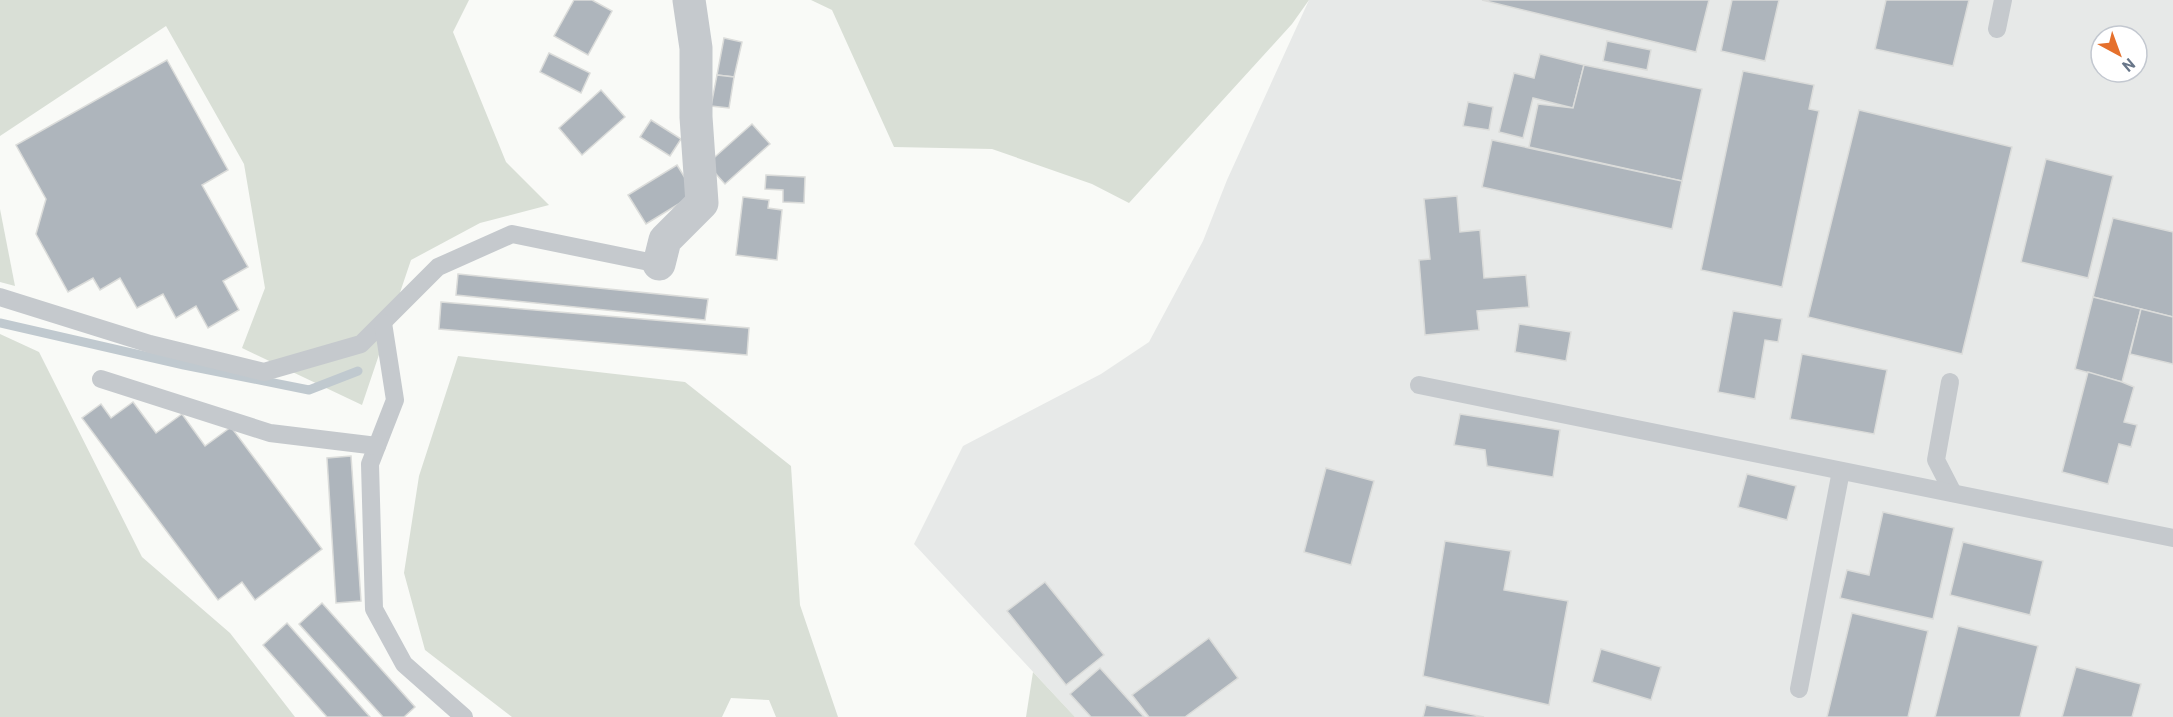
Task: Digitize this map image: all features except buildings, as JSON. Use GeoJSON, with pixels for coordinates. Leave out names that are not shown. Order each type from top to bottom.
{"type":"FeatureCollection","features":[{"type":"Feature","properties":{"kind":"street"},"geometry":{"type":"LineString","coordinates":[[658,264],[665,240],[702,203],[696,117],[696,48],[688,0]]}},
{"type":"Feature","properties":{"kind":"lane"},"geometry":{"type":"LineString","coordinates":[[1997,29],[2003,0]]}},
{"type":"Feature","properties":{"kind":"lane"},"geometry":{"type":"LineString","coordinates":[[0,297],[150,344],[264,372],[361,344],[438,267],[512,234],[658,264]]}},
{"type":"Feature","properties":{"kind":"lane"},"geometry":{"type":"LineString","coordinates":[[383,323],[395,400],[370,464],[374,609],[404,664],[464,717]]}},
{"type":"Feature","properties":{"kind":"lane"},"geometry":{"type":"LineString","coordinates":[[101,379],[270,432],[377,446]]}},
{"type":"Feature","properties":{"kind":"lane"},"geometry":{"type":"LineString","coordinates":[[1950,382],[1936,460],[1953,493]]}},
{"type":"Feature","properties":{"kind":"lane"},"geometry":{"type":"LineString","coordinates":[[1419,385],[2173,538]]}},
{"type":"Feature","properties":{"kind":"lane"},"geometry":{"type":"LineString","coordinates":[[1799,689],[1841,471]]}},
{"type":"Feature","properties":{"kind":"shaded area"},"geometry":{"type":"Polygon","coordinates":[[[0,0],[469,0],[453,32],[506,162],[549,205],[480,223],[411,260],[362,405],[242,348],[265,288],[244,164],[166,26],[0,136],[0,0]]]}},
{"type":"Feature","properties":{"kind":"shaded area"},"geometry":{"type":"Polygon","coordinates":[[[811,0],[1309,0],[1292,24],[1129,203],[1092,184],[992,149],[894,147],[832,10],[811,0]]]}},
{"type":"Feature","properties":{"kind":"shaded area"},"geometry":{"type":"Polygon","coordinates":[[[1309,0],[2173,0],[2173,717],[1075,717],[914,544],[963,446],[1101,374],[1149,342],[1203,241],[1227,180],[1309,0]]]}},
{"type":"Feature","properties":{"kind":"shaded area"},"geometry":{"type":"Polygon","coordinates":[[[0,209],[15,286],[0,282],[0,209]]]}},
{"type":"Feature","properties":{"kind":"shaded area"},"geometry":{"type":"Polygon","coordinates":[[[0,334],[39,352],[142,557],[230,633],[295,717],[0,717],[0,334]]]}},
{"type":"Feature","properties":{"kind":"shaded area"},"geometry":{"type":"Polygon","coordinates":[[[458,356],[685,382],[791,466],[800,605],[838,717],[776,717],[769,700],[731,698],[722,717],[512,717],[425,650],[404,573],[419,476],[458,356]]]}},
{"type":"Feature","properties":{"kind":"shaded area"},"geometry":{"type":"Polygon","coordinates":[[[1033,672],[1075,717],[1026,717],[1033,672]]]}},
{"type":"Feature","properties":{"kind":"waterway"},"geometry":{"type":"LineString","coordinates":[[0,323],[184,365],[309,390],[358,371]]}}]}
